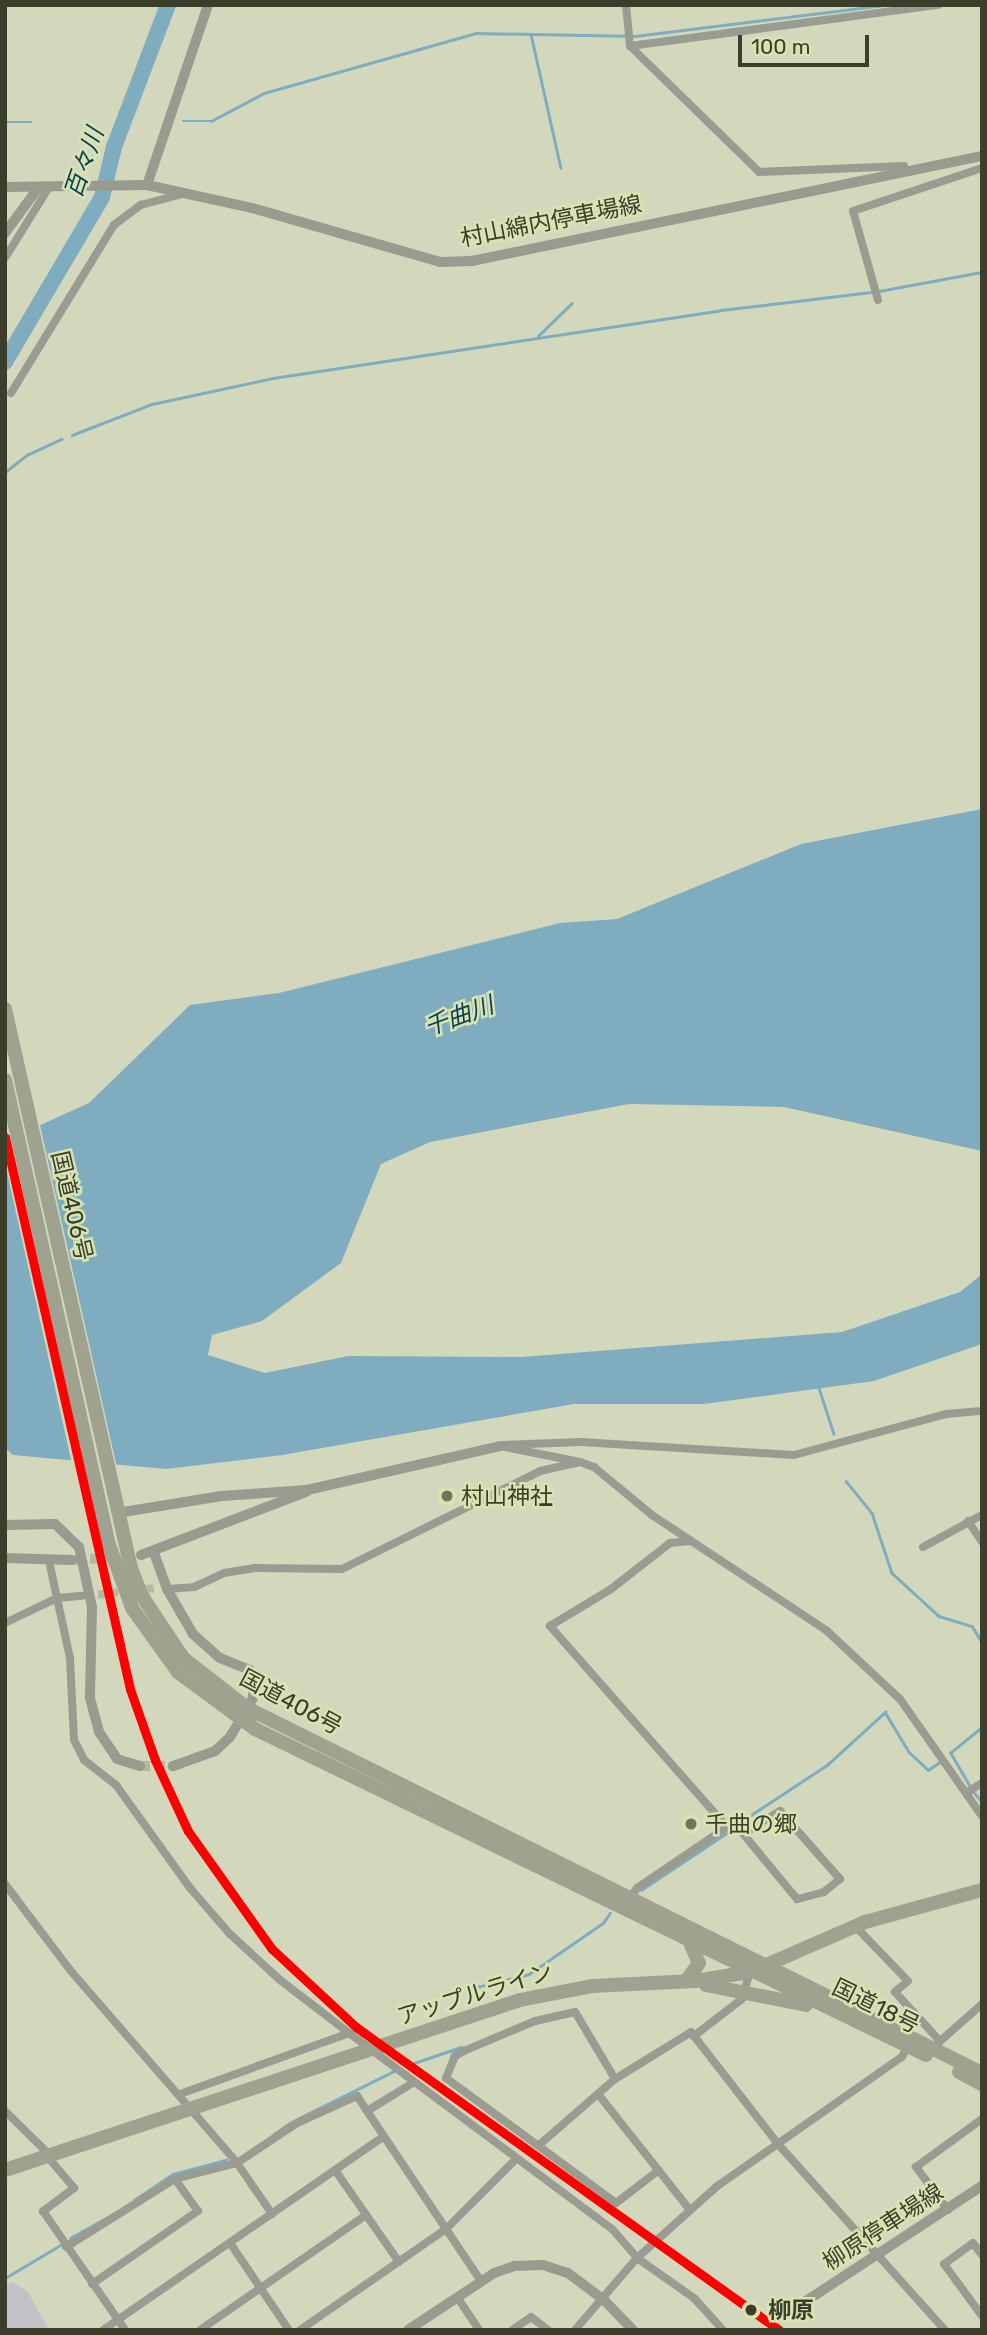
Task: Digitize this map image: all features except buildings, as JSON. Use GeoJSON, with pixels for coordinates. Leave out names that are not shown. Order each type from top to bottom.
{"type":"FeatureCollection","features":[{"type":"Feature","properties":{"kind":"highway","name":"国道406号"},"geometry":{"type":"LineString","coordinates":[[5,1009],[131,1568],[162,1628],[197,1671],[244,1714]]}},
{"type":"Feature","properties":{"kind":"highway","name":"国道406号"},"geometry":{"type":"LineString","coordinates":[[5,1080],[99,1505],[116,1568],[147,1634],[178,1672],[244,1714],[627,1904],[766,1965]]}},
{"type":"Feature","properties":{"kind":"highway","name":"アップルライン"},"geometry":{"type":"LineString","coordinates":[[5,2171],[520,2000],[617,1984],[690,1981],[750,1972],[855,1926],[982,1890]]}},
{"type":"Feature","properties":{"kind":"highway","name":"国道406号"},"geometry":{"type":"LineString","coordinates":[[627,1904],[690,1943],[750,1972]]}},
{"type":"Feature","properties":{"kind":"highway"},"geometry":{"type":"LineString","coordinates":[[690,1943],[699,1963],[690,1981],[743,1991],[860,2024]]}},
{"type":"Feature","properties":{"kind":"highway","name":"国道18号"},"geometry":{"type":"LineString","coordinates":[[766,1965],[982,2073]]}},
{"type":"Feature","properties":{"kind":"highway","name":"国道18号"},"geometry":{"type":"LineString","coordinates":[[750,1972],[907,2047],[935,2049],[982,2084]]}},
{"type":"Feature","properties":{"kind":"main road"},"geometry":{"type":"LineString","coordinates":[[147,185],[207,6]]}},
{"type":"Feature","properties":{"kind":"main road","name":"村山綿内停車場線"},"geometry":{"type":"LineString","coordinates":[[5,187],[63,189],[147,185],[186,192],[440,262],[485,258],[982,156]]}},
{"type":"Feature","properties":{"kind":"main road"},"geometry":{"type":"LineString","coordinates":[[5,233],[43,189]]}},
{"type":"Feature","properties":{"kind":"main road"},"geometry":{"type":"LineString","coordinates":[[5,221],[20,214]]}},
{"type":"Feature","properties":{"kind":"main road"},"geometry":{"type":"LineString","coordinates":[[116,1508],[307,1490],[500,1446]]}},
{"type":"Feature","properties":{"kind":"main road"},"geometry":{"type":"LineString","coordinates":[[141,1555],[154,1553],[211,1525],[304,1496],[307,1490]]}},
{"type":"Feature","properties":{"kind":"main road"},"geometry":{"type":"LineString","coordinates":[[5,1525],[55,1524],[79,1547],[92,1607],[90,1698],[99,1732],[117,1759],[140,1766]]}},
{"type":"Feature","properties":{"kind":"main road"},"geometry":{"type":"LineString","coordinates":[[154,1553],[161,1589],[204,1645],[228,1662],[250,1670],[255,1691],[244,1714],[215,1751],[173,1766]]}},
{"type":"Feature","properties":{"kind":"main road"},"geometry":{"type":"LineString","coordinates":[[5,1558],[72,1560]]}},
{"type":"Feature","properties":{"kind":"main road","name":"柳原停車場線"},"geometry":{"type":"LineString","coordinates":[[806,2301],[982,2186]]}},
{"type":"Feature","properties":{"kind":"main road"},"geometry":{"type":"LineString","coordinates":[[408,2330],[481,2281],[514,2266],[543,2265],[568,2273],[604,2300],[633,2330]]}},
{"type":"Feature","properties":{"kind":"street"},"geometry":{"type":"LineString","coordinates":[[207,6],[217,5]]}},
{"type":"Feature","properties":{"kind":"street"},"geometry":{"type":"LineString","coordinates":[[626,5],[630,44],[759,172],[904,166],[906,170]]}},
{"type":"Feature","properties":{"kind":"street"},"geometry":{"type":"LineString","coordinates":[[630,44],[884,9],[938,5]]}},
{"type":"Feature","properties":{"kind":"street"},"geometry":{"type":"LineString","coordinates":[[878,299],[853,211],[982,168]]}},
{"type":"Feature","properties":{"kind":"street"},"geometry":{"type":"LineString","coordinates":[[5,258],[43,189]]}},
{"type":"Feature","properties":{"kind":"street"},"geometry":{"type":"LineString","coordinates":[[11,393],[114,225],[141,205],[186,192]]}},
{"type":"Feature","properties":{"kind":"street"},"geometry":{"type":"LineString","coordinates":[[500,1446],[582,1441],[794,1455],[946,1415],[982,1410]]}},
{"type":"Feature","properties":{"kind":"street"},"geometry":{"type":"LineString","coordinates":[[500,1446],[594,1467],[691,1541],[827,1631],[869,1669],[916,1719],[982,1816]]}},
{"type":"Feature","properties":{"kind":"street"},"geometry":{"type":"LineString","coordinates":[[161,1589],[194,1587],[224,1573],[254,1568],[342,1569],[540,1471],[580,1462]]}},
{"type":"Feature","properties":{"kind":"street"},"geometry":{"type":"LineString","coordinates":[[923,1547],[982,1515]]}},
{"type":"Feature","properties":{"kind":"street"},"geometry":{"type":"LineString","coordinates":[[968,1521],[982,1542]]}},
{"type":"Feature","properties":{"kind":"street"},"geometry":{"type":"LineString","coordinates":[[691,1541],[670,1543],[611,1589],[550,1626],[727,1827]]}},
{"type":"Feature","properties":{"kind":"street"},"geometry":{"type":"LineString","coordinates":[[50,1561],[70,1658],[74,1740],[84,1760],[116,1785],[190,1888],[230,1934],[280,1980],[349,2034],[404,2070],[411,2084],[517,2158],[613,2230],[637,2258],[694,2298],[723,2330]]}},
{"type":"Feature","properties":{"kind":"street"},"geometry":{"type":"LineString","coordinates":[[5,1623],[57,1598],[82,1596]]}},
{"type":"Feature","properties":{"kind":"street"},"geometry":{"type":"LineString","coordinates":[[966,1793],[982,1783]]}},
{"type":"Feature","properties":{"kind":"street"},"geometry":{"type":"LineString","coordinates":[[780,1811],[840,1879],[824,1892],[797,1899],[744,1835],[752,1828],[780,1811]]}},
{"type":"Feature","properties":{"kind":"street"},"geometry":{"type":"LineString","coordinates":[[627,1904],[742,1817],[752,1828]]}},
{"type":"Feature","properties":{"kind":"street"},"geometry":{"type":"LineString","coordinates":[[5,1884],[70,1970],[237,2163],[272,2214]]}},
{"type":"Feature","properties":{"kind":"street"},"geometry":{"type":"LineString","coordinates":[[855,1926],[908,1981],[895,1992],[935,2049],[982,2004]]}},
{"type":"Feature","properties":{"kind":"street"},"geometry":{"type":"LineString","coordinates":[[694,2036],[736,2006],[750,1972]]}},
{"type":"Feature","properties":{"kind":"street"},"geometry":{"type":"LineString","coordinates":[[615,2079],[575,2012],[535,2021],[455,2056],[446,2078],[616,2203],[659,2170]]}},
{"type":"Feature","properties":{"kind":"street"},"geometry":{"type":"LineString","coordinates":[[539,2145],[615,2079],[691,2032],[778,2144],[945,2330]]}},
{"type":"Feature","properties":{"kind":"street"},"geometry":{"type":"LineString","coordinates":[[180,2094],[349,2034]]}},
{"type":"Feature","properties":{"kind":"street"},"geometry":{"type":"LineString","coordinates":[[575,2330],[604,2300],[637,2258],[691,2210],[778,2144],[902,2057],[907,2047]]}},
{"type":"Feature","properties":{"kind":"street"},"geometry":{"type":"LineString","coordinates":[[367,2111],[411,2084]]}},
{"type":"Feature","properties":{"kind":"street"},"geometry":{"type":"LineString","coordinates":[[597,2094],[691,2210]]}},
{"type":"Feature","properties":{"kind":"street"},"geometry":{"type":"LineString","coordinates":[[66,2246],[175,2179],[237,2163],[297,2123],[352,2096],[367,2111],[481,2281]]}},
{"type":"Feature","properties":{"kind":"street"},"geometry":{"type":"LineString","coordinates":[[5,2111],[74,2188],[43,2211],[125,2330]]}},
{"type":"Feature","properties":{"kind":"street"},"geometry":{"type":"LineString","coordinates":[[948,2210],[916,2167],[982,2119]]}},
{"type":"Feature","properties":{"kind":"street"},"geometry":{"type":"LineString","coordinates":[[103,2330],[384,2136]]}},
{"type":"Feature","properties":{"kind":"street"},"geometry":{"type":"LineString","coordinates":[[300,2330],[446,2229],[517,2158]]}},
{"type":"Feature","properties":{"kind":"street"},"geometry":{"type":"LineString","coordinates":[[335,2170],[399,2262]]}},
{"type":"Feature","properties":{"kind":"street"},"geometry":{"type":"LineString","coordinates":[[92,2284],[198,2211],[175,2179]]}},
{"type":"Feature","properties":{"kind":"street"},"geometry":{"type":"LineString","coordinates":[[200,2330],[366,2215]]}},
{"type":"Feature","properties":{"kind":"street"},"geometry":{"type":"LineString","coordinates":[[230,2243],[289,2330]]}},
{"type":"Feature","properties":{"kind":"street"},"geometry":{"type":"LineString","coordinates":[[982,2255],[973,2244],[944,2264],[982,2316]]}},
{"type":"Feature","properties":{"kind":"street"},"geometry":{"type":"LineString","coordinates":[[457,2297],[479,2330]]}},
{"type":"Feature","properties":{"kind":"street"},"geometry":{"type":"LineString","coordinates":[[512,2330],[531,2317],[548,2330]]}},
{"type":"Feature","properties":{"kind":"shaded area"},"geometry":{"type":"Polygon","coordinates":[[[13,2282],[28,2292],[49,2330],[5,2330],[5,2286],[13,2282]]]}},
{"type":"Feature","properties":{"kind":"water","name":"千曲川"},"geometry":{"type":"Polygon","coordinates":[[[982,809],[982,1151],[784,1107],[629,1104],[430,1142],[381,1164],[341,1263],[262,1321],[212,1335],[208,1355],[265,1373],[348,1356],[522,1357],[842,1332],[960,1292],[982,1274],[982,1344],[874,1381],[704,1404],[574,1404],[282,1455],[166,1469],[13,1455],[5,1448],[5,1141],[89,1103],[190,1005],[279,993],[560,923],[617,919],[801,844],[982,809]]]}},
{"type":"Feature","properties":{"kind":"pier"},"geometry":{"type":"Polygon","coordinates":[[[39,1121],[117,1468],[72,1464],[5,1163],[5,1137],[39,1121]]]}},
{"type":"Feature","properties":{"kind":"waterway","name":"百々川"},"geometry":{"type":"LineString","coordinates":[[5,362],[102,197],[114,147],[168,5]]}},
{"type":"Feature","properties":{"kind":"waterway"},"geometry":{"type":"LineString","coordinates":[[183,121],[211,121],[264,93],[476,33],[635,36],[884,5]]}},
{"type":"Feature","properties":{"kind":"waterway"},"geometry":{"type":"LineString","coordinates":[[531,34],[561,168]]}},
{"type":"Feature","properties":{"kind":"waterway"},"geometry":{"type":"LineString","coordinates":[[5,122],[31,122]]}},
{"type":"Feature","properties":{"kind":"waterway"},"geometry":{"type":"LineString","coordinates":[[879,291],[982,272]]}},
{"type":"Feature","properties":{"kind":"waterway"},"geometry":{"type":"LineString","coordinates":[[72,435],[152,404],[273,378],[721,310],[873,292]]}},
{"type":"Feature","properties":{"kind":"waterway"},"geometry":{"type":"LineString","coordinates":[[538,336],[572,303]]}},
{"type":"Feature","properties":{"kind":"waterway"},"geometry":{"type":"LineString","coordinates":[[5,472],[27,455],[62,439]]}},
{"type":"Feature","properties":{"kind":"waterway"},"geometry":{"type":"LineString","coordinates":[[819,1388],[834,1434]]}},
{"type":"Feature","properties":{"kind":"waterway"},"geometry":{"type":"LineString","coordinates":[[846,1481],[872,1513],[892,1573],[939,1616],[972,1626],[982,1642]]}},
{"type":"Feature","properties":{"kind":"waterway"},"geometry":{"type":"LineString","coordinates":[[748,1817],[827,1765],[885,1712],[909,1752],[928,1770],[940,1762]]}},
{"type":"Feature","properties":{"kind":"waterway"},"geometry":{"type":"LineString","coordinates":[[970,1787],[950,1753],[982,1727]]}},
{"type":"Feature","properties":{"kind":"waterway"},"geometry":{"type":"LineString","coordinates":[[974,1792],[982,1802]]}},
{"type":"Feature","properties":{"kind":"waterway"},"geometry":{"type":"LineString","coordinates":[[641,1890],[736,1827]]}},
{"type":"Feature","properties":{"kind":"waterway"},"geometry":{"type":"LineString","coordinates":[[473,1988],[529,1974],[603,1923],[610,1913]]}},
{"type":"Feature","properties":{"kind":"waterway"},"geometry":{"type":"LineString","coordinates":[[414,2063],[461,2047]]}},
{"type":"Feature","properties":{"kind":"waterway"},"geometry":{"type":"LineString","coordinates":[[297,2119],[394,2071]]}},
{"type":"Feature","properties":{"kind":"waterway"},"geometry":{"type":"LineString","coordinates":[[274,2134],[291,2122]]}},
{"type":"Feature","properties":{"kind":"waterway"},"geometry":{"type":"LineString","coordinates":[[134,2200],[173,2174],[226,2160]]}},
{"type":"Feature","properties":{"kind":"waterway"},"geometry":{"type":"LineString","coordinates":[[70,2238],[117,2212]]}},
{"type":"Feature","properties":{"kind":"waterway"},"geometry":{"type":"LineString","coordinates":[[5,2278],[62,2244]]}},
{"type":"Feature","properties":{"kind":"tunnel"},"geometry":{"type":"LineString","coordinates":[[75,1560],[119,1557]]}},
{"type":"Feature","properties":{"kind":"tunnel"},"geometry":{"type":"LineString","coordinates":[[86,1596],[156,1588]]}},
{"type":"Feature","properties":{"kind":"tunnel"},"geometry":{"type":"LineString","coordinates":[[140,1766],[173,1766]]}},
{"type":"Feature","properties":{"kind":"transit line"},"geometry":{"type":"LineString","coordinates":[[5,1137],[130,1689],[155,1760],[188,1831],[272,1949],[356,2027],[779,2330]]}},
{"type":"Feature","properties":{"kind":"place","name":"村山神社"},"geometry":{"type":"Point","coordinates":[447,1496]}},
{"type":"Feature","properties":{"kind":"place","name":"千曲の郷"},"geometry":{"type":"Point","coordinates":[691,1824]}},
{"type":"Feature","properties":{"kind":"place","name":"柳原"},"geometry":{"type":"Point","coordinates":[751,2310]}}]}
